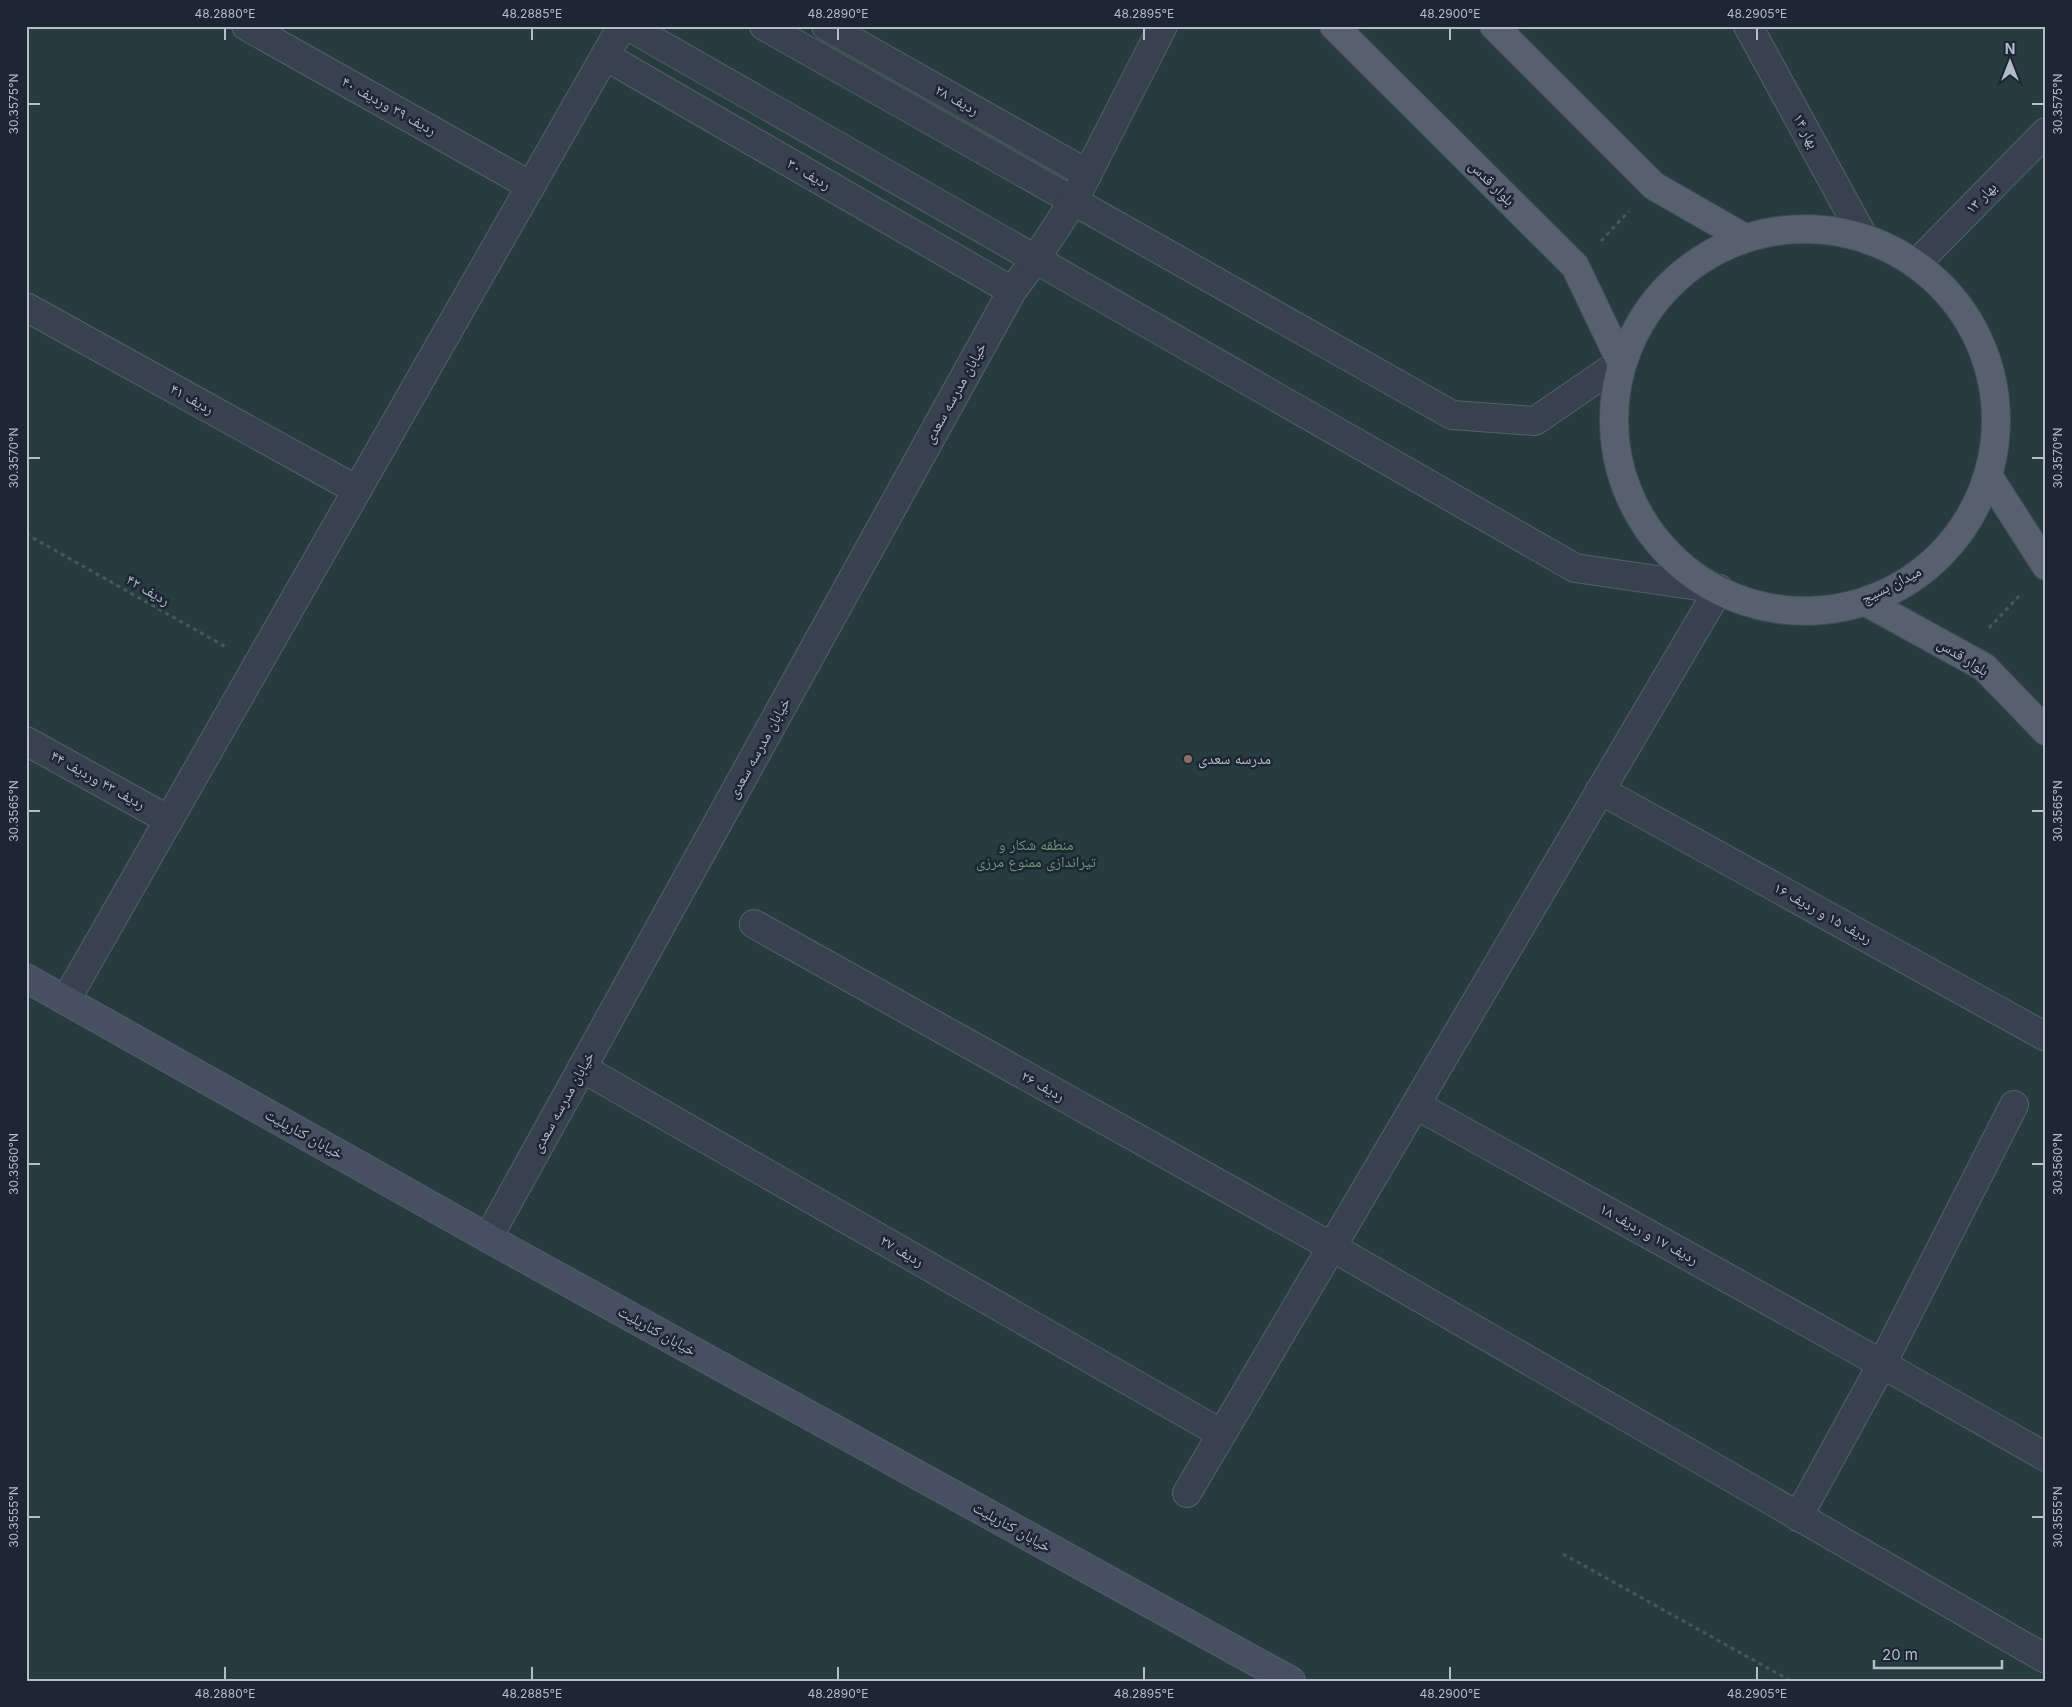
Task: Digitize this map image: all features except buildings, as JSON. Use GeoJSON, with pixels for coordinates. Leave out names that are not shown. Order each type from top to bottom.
{"type":"FeatureCollection","features":[{"type":"Feature","properties":{"kind":"main road","name":"بلوار قدس"},"geometry":{"type":"LineString","coordinates":[[1334,26],[1575,266],[1621,362]]}},
{"type":"Feature","properties":{"kind":"main road"},"geometry":{"type":"LineString","coordinates":[[1494,26],[1654,186],[1743,237]]}},
{"type":"Feature","properties":{"kind":"main road","name":"میدان بسیج"},"geometry":{"type":"LineString","coordinates":[[1803,227],[1863,236],[1917,263],[1960,306],[1988,359],[1998,418],[1989,477],[1962,531],[1920,574],[1866,602],[1806,612],[1746,603],[1692,576],[1649,534],[1621,480],[1612,421],[1621,362],[1648,308],[1690,265],[1743,237],[1803,227]]}},
{"type":"Feature","properties":{"kind":"main road"},"geometry":{"type":"LineString","coordinates":[[1989,477],[2046,566]]}},
{"type":"Feature","properties":{"kind":"main road","name":"بلوار قدس"},"geometry":{"type":"LineString","coordinates":[[1866,602],[1984,667],[2046,731]]}},
{"type":"Feature","properties":{"kind":"main road","name":"خیابان کنارپلیت"},"geometry":{"type":"LineString","coordinates":[[26,978],[488,1238],[1290,1681]]}},
{"type":"Feature","properties":{"kind":"street","name":"ردیف ۳۹ وردیف ۴۰"},"geometry":{"type":"LineString","coordinates":[[246,26],[531,186]]}},
{"type":"Feature","properties":{"kind":"street"},"geometry":{"type":"LineString","coordinates":[[66,1000],[622,26]]}},
{"type":"Feature","properties":{"kind":"street"},"geometry":{"type":"LineString","coordinates":[[628,26],[1575,568],[1719,589],[1187,1493]]}},
{"type":"Feature","properties":{"kind":"street"},"geometry":{"type":"LineString","coordinates":[[764,26],[1452,415],[1535,421],[1621,362]]}},
{"type":"Feature","properties":{"kind":"street","name":"ردیف ۲۸"},"geometry":{"type":"LineString","coordinates":[[826,26],[1088,174]]}},
{"type":"Feature","properties":{"kind":"street","name":"خیابان مدرسه سعدی"},"geometry":{"type":"LineString","coordinates":[[488,1238],[1012,291],[1074,200],[1163,26]]}},
{"type":"Feature","properties":{"kind":"street","name":"بهار ۱۴"},"geometry":{"type":"LineString","coordinates":[[1748,26],[1863,236]]}},
{"type":"Feature","properties":{"kind":"street","name":"ردیف ۳۰"},"geometry":{"type":"LineString","coordinates":[[605,56],[1012,291]]}},
{"type":"Feature","properties":{"kind":"street","name":"بهار ۱۳"},"geometry":{"type":"LineString","coordinates":[[1917,263],[2046,132]]}},
{"type":"Feature","properties":{"kind":"street","name":"ردیف ۴۱"},"geometry":{"type":"LineString","coordinates":[[26,307],[357,490]]}},
{"type":"Feature","properties":{"kind":"street","name":"ردیف ۴۳ وردیف ۴۴"},"geometry":{"type":"LineString","coordinates":[[26,741],[169,820]]}},
{"type":"Feature","properties":{"kind":"street","name":"ردیف ۱۵ و ردیف ۱۶"},"geometry":{"type":"LineString","coordinates":[[1600,790],[2045,1037]]}},
{"type":"Feature","properties":{"kind":"street","name":"ردیف ۲۶"},"geometry":{"type":"LineString","coordinates":[[754,924],[1332,1247],[2046,1659]]}},
{"type":"Feature","properties":{"kind":"street","name":"ردیف ۲۷"},"geometry":{"type":"LineString","coordinates":[[582,1068],[1222,1434]]}},
{"type":"Feature","properties":{"kind":"street","name":"ردیف ۱۷ و ردیف ۱۸"},"geometry":{"type":"LineString","coordinates":[[1416,1104],[2046,1457]]}},
{"type":"Feature","properties":{"kind":"street"},"geometry":{"type":"LineString","coordinates":[[1798,1517],[1882,1364],[2014,1104]]}},
{"type":"Feature","properties":{"kind":"path"},"geometry":{"type":"LineString","coordinates":[[1575,266],[1654,186]]}},
{"type":"Feature","properties":{"kind":"path","name":"ردیف ۴۲"},"geometry":{"type":"LineString","coordinates":[[26,534],[258,665]]}},
{"type":"Feature","properties":{"kind":"path"},"geometry":{"type":"LineString","coordinates":[[1964,655],[2027,587]]}},
{"type":"Feature","properties":{"kind":"path"},"geometry":{"type":"LineString","coordinates":[[1562,1554],[1791,1681]]}},
{"type":"Feature","properties":{"kind":"green space","name":"منطقه شکار و تیراندازی ممنوع مرزی"},"geometry":{"type":"Polygon","coordinates":[[[26,26],[2046,26],[2046,1681],[26,1681],[26,26]]]}},
{"type":"Feature","properties":{"kind":"place","name":"مدرسه سعدی"},"geometry":{"type":"Point","coordinates":[1188,759]}}]}
